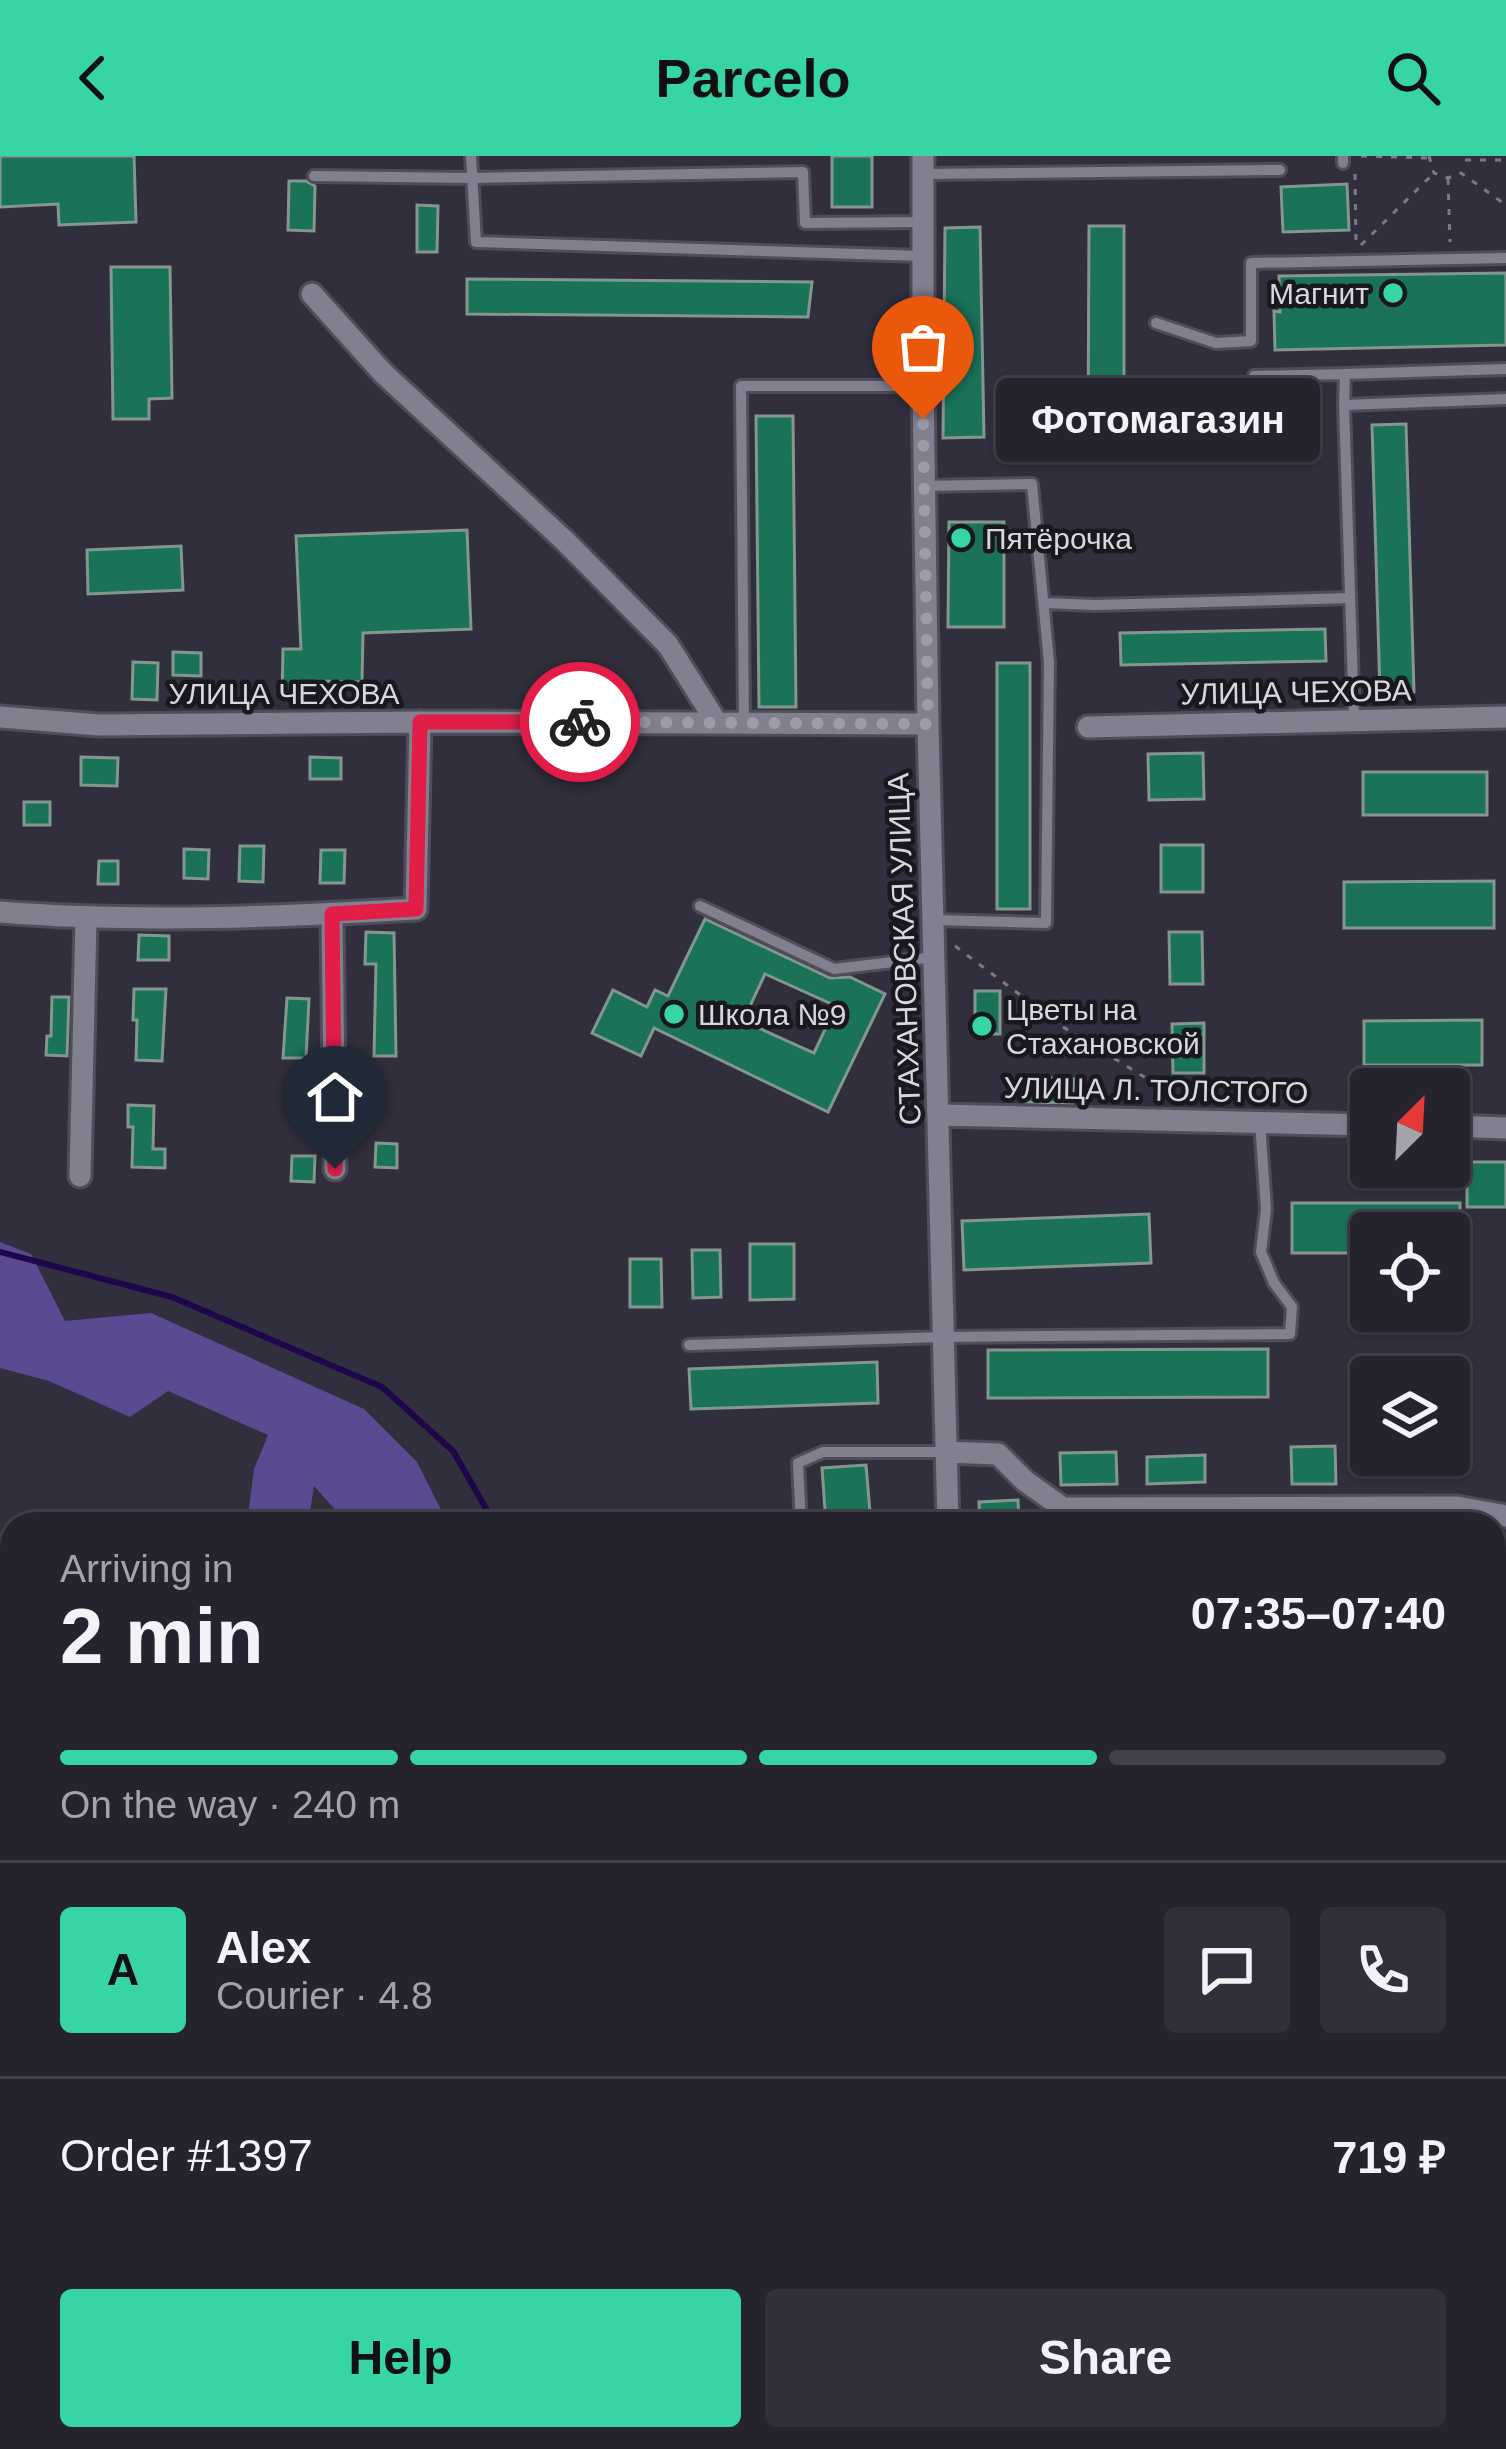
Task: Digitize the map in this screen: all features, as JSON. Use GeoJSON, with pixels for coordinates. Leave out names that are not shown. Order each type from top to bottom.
{"type":"FeatureCollection","features":[{"type":"Feature","properties":{"kind":"street","name":"СТАХАНОВСКАЯ УЛИЦА"},"geometry":{"type":"LineString","coordinates":[[923,165],[928,724],[934,920],[944,951],[939,1114],[948,1512]]}},
{"type":"Feature","properties":{"kind":"street"},"geometry":{"type":"LineString","coordinates":[[312,294],[383,374],[565,541],[668,644],[717,723]]}},
{"type":"Feature","properties":{"kind":"street","name":"УЛИЦА ЧЕХОВА"},"geometry":{"type":"LineString","coordinates":[[0,717],[99,725],[928,724]]}},
{"type":"Feature","properties":{"kind":"street","name":"УЛИЦА ЧЕХОВА"},"geometry":{"type":"LineString","coordinates":[[1088,727],[1506,717]]}},
{"type":"Feature","properties":{"kind":"street"},"geometry":{"type":"LineString","coordinates":[[0,912],[86,919],[416,909],[420,722]]}},
{"type":"Feature","properties":{"kind":"street"},"geometry":{"type":"LineString","coordinates":[[332,914],[335,1169]]}},
{"type":"Feature","properties":{"kind":"street"},"geometry":{"type":"LineString","coordinates":[[80,1176],[86,919]]}},
{"type":"Feature","properties":{"kind":"street","name":"УЛИЦА Л. ТОЛСТОГО"},"geometry":{"type":"LineString","coordinates":[[939,1114],[1350,1124]]}},
{"type":"Feature","properties":{"kind":"street"},"geometry":{"type":"LineString","coordinates":[[1470,1127],[1506,1128]]}},
{"type":"Feature","properties":{"kind":"street"},"geometry":{"type":"LineString","coordinates":[[945,1452],[998,1454],[1024,1481],[1063,1508],[1457,1507],[1484,1512]]}},
{"type":"Feature","properties":{"kind":"lane"},"geometry":{"type":"LineString","coordinates":[[471,156],[476,242],[923,256]]}},
{"type":"Feature","properties":{"kind":"lane"},"geometry":{"type":"LineString","coordinates":[[923,165],[1280,170]]}},
{"type":"Feature","properties":{"kind":"lane"},"geometry":{"type":"LineString","coordinates":[[314,176],[803,172],[805,223],[924,222]]}},
{"type":"Feature","properties":{"kind":"lane"},"geometry":{"type":"LineString","coordinates":[[1156,323],[1216,343],[1251,340],[1251,262],[1506,258]]}},
{"type":"Feature","properties":{"kind":"lane"},"geometry":{"type":"LineString","coordinates":[[1254,376],[1506,369]]}},
{"type":"Feature","properties":{"kind":"lane"},"geometry":{"type":"LineString","coordinates":[[1345,374],[1354,721]]}},
{"type":"Feature","properties":{"kind":"lane"},"geometry":{"type":"LineString","coordinates":[[744,724],[741,386],[922,386]]}},
{"type":"Feature","properties":{"kind":"lane"},"geometry":{"type":"LineString","coordinates":[[1344,405],[1506,399]]}},
{"type":"Feature","properties":{"kind":"lane"},"geometry":{"type":"LineString","coordinates":[[924,486],[1033,484],[1049,662],[1046,923],[934,920]]}},
{"type":"Feature","properties":{"kind":"lane"},"geometry":{"type":"LineString","coordinates":[[1044,603],[1350,598]]}},
{"type":"Feature","properties":{"kind":"lane"},"geometry":{"type":"LineString","coordinates":[[700,906],[833,969],[944,951]]}},
{"type":"Feature","properties":{"kind":"lane"},"geometry":{"type":"LineString","coordinates":[[689,1346],[943,1337],[1290,1334],[1292,1306],[1274,1283],[1261,1252],[1266,1209],[1260,1122]]}},
{"type":"Feature","properties":{"kind":"lane"},"geometry":{"type":"LineString","coordinates":[[800,1512],[798,1462],[824,1452],[945,1452]]}},
{"type":"Feature","properties":{"kind":"path"},"geometry":{"type":"LineString","coordinates":[[1434,173],[1356,250],[1350,158],[1428,157],[1434,173],[1448,178],[1461,173]]}},
{"type":"Feature","properties":{"kind":"path"},"geometry":{"type":"LineString","coordinates":[[1461,173],[1464,158],[1506,160]]}},
{"type":"Feature","properties":{"kind":"path"},"geometry":{"type":"LineString","coordinates":[[1461,173],[1506,206]]}},
{"type":"Feature","properties":{"kind":"path"},"geometry":{"type":"LineString","coordinates":[[1448,178],[1450,249]]}},
{"type":"Feature","properties":{"kind":"path"},"geometry":{"type":"LineString","coordinates":[[944,951],[1187,1102]]}},
{"type":"Feature","properties":{"kind":"shaded area"},"geometry":{"type":"Polygon","coordinates":[[[0,1242],[31,1254],[65,1321],[151,1313],[364,1409],[417,1462],[442,1512],[337,1512],[314,1486],[310,1512],[249,1512],[254,1469],[268,1435],[168,1391],[130,1417],[49,1381],[0,1368],[0,1242]]]}},
{"type":"Feature","properties":{"kind":"building"},"geometry":{"type":"Polygon","coordinates":[[[0,156],[134,156],[136,222],[59,225],[58,204],[0,207],[0,156]]]}},
{"type":"Feature","properties":{"kind":"building"},"geometry":{"type":"Polygon","coordinates":[[[832,156],[872,156],[872,207],[832,207],[832,156]]]}},
{"type":"Feature","properties":{"kind":"building"},"geometry":{"type":"Polygon","coordinates":[[[289,181],[315,186],[314,231],[288,230],[289,181]]]}},
{"type":"Feature","properties":{"kind":"building"},"geometry":{"type":"Polygon","coordinates":[[[1347,184],[1349,230],[1283,232],[1281,187],[1347,184]]]}},
{"type":"Feature","properties":{"kind":"building"},"geometry":{"type":"Polygon","coordinates":[[[417,205],[438,206],[437,252],[417,252],[417,205]]]}},
{"type":"Feature","properties":{"kind":"building"},"geometry":{"type":"Polygon","coordinates":[[[1089,226],[1124,226],[1124,434],[1088,435],[1089,226]]]}},
{"type":"Feature","properties":{"kind":"building"},"geometry":{"type":"Polygon","coordinates":[[[980,227],[984,437],[943,438],[945,228],[980,227]]]}},
{"type":"Feature","properties":{"kind":"building"},"geometry":{"type":"Polygon","coordinates":[[[111,267],[170,267],[172,398],[149,399],[149,419],[113,419],[111,267]]]}},
{"type":"Feature","properties":{"kind":"building"},"geometry":{"type":"Polygon","coordinates":[[[1506,273],[1506,345],[1275,350],[1279,276],[1506,273]]]}},
{"type":"Feature","properties":{"kind":"building"},"geometry":{"type":"Polygon","coordinates":[[[467,279],[812,282],[808,317],[467,314],[467,279]]]}},
{"type":"Feature","properties":{"kind":"building"},"geometry":{"type":"Polygon","coordinates":[[[756,416],[793,416],[796,707],[759,707],[756,416]]]}},
{"type":"Feature","properties":{"kind":"building"},"geometry":{"type":"Polygon","coordinates":[[[1406,424],[1414,692],[1380,693],[1372,425],[1406,424]]]}},
{"type":"Feature","properties":{"kind":"building"},"geometry":{"type":"Polygon","coordinates":[[[949,522],[1004,522],[1004,627],[948,627],[949,522]]]}},
{"type":"Feature","properties":{"kind":"building"},"geometry":{"type":"Polygon","coordinates":[[[467,530],[471,629],[363,633],[362,682],[316,681],[315,697],[282,696],[283,649],[301,649],[296,536],[467,530]]]}},
{"type":"Feature","properties":{"kind":"building"},"geometry":{"type":"Polygon","coordinates":[[[181,546],[183,590],[88,594],[87,550],[181,546]]]}},
{"type":"Feature","properties":{"kind":"building"},"geometry":{"type":"Polygon","coordinates":[[[1325,629],[1326,661],[1121,665],[1120,633],[1325,629]]]}},
{"type":"Feature","properties":{"kind":"building"},"geometry":{"type":"Polygon","coordinates":[[[173,652],[201,653],[201,676],[173,675],[173,652]]]}},
{"type":"Feature","properties":{"kind":"building"},"geometry":{"type":"Polygon","coordinates":[[[133,662],[158,663],[157,700],[132,699],[133,662]]]}},
{"type":"Feature","properties":{"kind":"building"},"geometry":{"type":"Polygon","coordinates":[[[997,663],[1030,663],[1030,909],[997,909],[997,663]]]}},
{"type":"Feature","properties":{"kind":"building"},"geometry":{"type":"Polygon","coordinates":[[[1203,753],[1204,799],[1149,800],[1148,754],[1203,753]]]}},
{"type":"Feature","properties":{"kind":"building"},"geometry":{"type":"Polygon","coordinates":[[[81,757],[118,758],[117,786],[81,785],[81,757]]]}},
{"type":"Feature","properties":{"kind":"building"},"geometry":{"type":"Polygon","coordinates":[[[310,757],[341,758],[341,779],[310,779],[310,757]]]}},
{"type":"Feature","properties":{"kind":"building"},"geometry":{"type":"Polygon","coordinates":[[[1363,772],[1487,772],[1487,815],[1363,815],[1363,772]]]}},
{"type":"Feature","properties":{"kind":"building"},"geometry":{"type":"Polygon","coordinates":[[[24,802],[50,802],[50,825],[24,825],[24,802]]]}},
{"type":"Feature","properties":{"kind":"building"},"geometry":{"type":"Polygon","coordinates":[[[1161,845],[1203,845],[1203,892],[1161,892],[1161,845]]]}},
{"type":"Feature","properties":{"kind":"building"},"geometry":{"type":"Polygon","coordinates":[[[240,846],[264,846],[263,882],[239,881],[240,846]]]}},
{"type":"Feature","properties":{"kind":"building"},"geometry":{"type":"Polygon","coordinates":[[[184,849],[209,850],[208,879],[184,878],[184,849]]]}},
{"type":"Feature","properties":{"kind":"building"},"geometry":{"type":"Polygon","coordinates":[[[321,850],[345,850],[344,883],[320,883],[321,850]]]}},
{"type":"Feature","properties":{"kind":"building"},"geometry":{"type":"Polygon","coordinates":[[[99,861],[118,861],[118,884],[98,884],[99,861]]]}},
{"type":"Feature","properties":{"kind":"building"},"geometry":{"type":"Polygon","coordinates":[[[1494,881],[1494,928],[1344,928],[1344,882],[1494,881]]]}},
{"type":"Feature","properties":{"kind":"building","name":"Школа №9"},"geometry":{"type":"Polygon","coordinates":[[[705,919],[830,978],[850,977],[885,994],[828,1112],[654,1028],[641,1056],[592,1033],[613,990],[647,1007],[655,990],[668,996],[705,919]],[[765,974],[743,1021],[814,1053],[836,1006],[765,974]]]}},
{"type":"Feature","properties":{"kind":"building"},"geometry":{"type":"Polygon","coordinates":[[[366,932],[394,933],[396,1056],[374,1056],[376,964],[365,964],[366,932]]]}},
{"type":"Feature","properties":{"kind":"building"},"geometry":{"type":"Polygon","coordinates":[[[1169,932],[1202,932],[1203,984],[1170,984],[1169,932]]]}},
{"type":"Feature","properties":{"kind":"building"},"geometry":{"type":"Polygon","coordinates":[[[139,935],[169,936],[169,960],[138,960],[139,935]]]}},
{"type":"Feature","properties":{"kind":"building"},"geometry":{"type":"Polygon","coordinates":[[[134,989],[166,989],[162,1061],[136,1060],[134,989]]]}},
{"type":"Feature","properties":{"kind":"building"},"geometry":{"type":"Polygon","coordinates":[[[975,991],[1000,991],[1000,1034],[975,1034],[975,991]]]}},
{"type":"Feature","properties":{"kind":"building"},"geometry":{"type":"Polygon","coordinates":[[[52,997],[69,997],[67,1056],[46,1055],[52,997]]]}},
{"type":"Feature","properties":{"kind":"building"},"geometry":{"type":"Polygon","coordinates":[[[287,998],[309,999],[306,1058],[283,1058],[287,998]]]}},
{"type":"Feature","properties":{"kind":"building"},"geometry":{"type":"Polygon","coordinates":[[[1482,1020],[1482,1065],[1364,1065],[1364,1021],[1482,1020]]]}},
{"type":"Feature","properties":{"kind":"building"},"geometry":{"type":"Polygon","coordinates":[[[1204,1023],[1204,1073],[1173,1073],[1172,1024],[1204,1023]]]}},
{"type":"Feature","properties":{"kind":"building"},"geometry":{"type":"Polygon","coordinates":[[[1026,1077],[1074,1079],[1073,1103],[1025,1102],[1026,1077]]]}},
{"type":"Feature","properties":{"kind":"building"},"geometry":{"type":"Polygon","coordinates":[[[298,1079],[316,1079],[315,1122],[297,1122],[298,1079]]]}},
{"type":"Feature","properties":{"kind":"building"},"geometry":{"type":"Polygon","coordinates":[[[128,1105],[154,1106],[153,1149],[165,1149],[165,1168],[132,1167],[128,1105]]]}},
{"type":"Feature","properties":{"kind":"building"},"geometry":{"type":"Polygon","coordinates":[[[376,1143],[397,1144],[397,1168],[375,1167],[376,1143]]]}},
{"type":"Feature","properties":{"kind":"building"},"geometry":{"type":"Polygon","coordinates":[[[292,1156],[315,1156],[314,1182],[291,1181],[292,1156]]]}},
{"type":"Feature","properties":{"kind":"building"},"geometry":{"type":"Polygon","coordinates":[[[1470,1162],[1506,1162],[1506,1207],[1467,1207],[1470,1162]]]}},
{"type":"Feature","properties":{"kind":"building"},"geometry":{"type":"Polygon","coordinates":[[[1292,1203],[1460,1203],[1460,1212],[1350,1212],[1350,1253],[1292,1253],[1292,1203]]]}},
{"type":"Feature","properties":{"kind":"building"},"geometry":{"type":"Polygon","coordinates":[[[1149,1214],[1151,1263],[964,1270],[962,1221],[1149,1214]]]}},
{"type":"Feature","properties":{"kind":"building"},"geometry":{"type":"Polygon","coordinates":[[[750,1244],[794,1244],[794,1299],[750,1300],[750,1244]]]}},
{"type":"Feature","properties":{"kind":"building"},"geometry":{"type":"Polygon","coordinates":[[[692,1250],[720,1250],[721,1297],[693,1298],[692,1250]]]}},
{"type":"Feature","properties":{"kind":"building"},"geometry":{"type":"Polygon","coordinates":[[[630,1259],[661,1259],[662,1307],[630,1307],[630,1259]]]}},
{"type":"Feature","properties":{"kind":"building"},"geometry":{"type":"Polygon","coordinates":[[[1268,1349],[1268,1397],[988,1398],[988,1350],[1268,1349]]]}},
{"type":"Feature","properties":{"kind":"building"},"geometry":{"type":"Polygon","coordinates":[[[877,1362],[878,1403],[691,1409],[689,1369],[877,1362]]]}},
{"type":"Feature","properties":{"kind":"building"},"geometry":{"type":"Polygon","coordinates":[[[1335,1446],[1336,1484],[1292,1484],[1291,1447],[1335,1446]]]}},
{"type":"Feature","properties":{"kind":"building"},"geometry":{"type":"Polygon","coordinates":[[[1116,1452],[1117,1484],[1061,1485],[1060,1453],[1116,1452]]]}},
{"type":"Feature","properties":{"kind":"building"},"geometry":{"type":"Polygon","coordinates":[[[1205,1455],[1205,1482],[1147,1484],[1147,1457],[1205,1455]]]}},
{"type":"Feature","properties":{"kind":"building"},"geometry":{"type":"Polygon","coordinates":[[[866,1465],[870,1512],[825,1512],[822,1468],[866,1465]]]}},
{"type":"Feature","properties":{"kind":"building"},"geometry":{"type":"Polygon","coordinates":[[[1018,1500],[1018,1512],[979,1512],[979,1502],[1018,1500]]]}},
{"type":"Feature","properties":{"kind":"waterway"},"geometry":{"type":"LineString","coordinates":[[0,1252],[172,1297],[382,1387],[453,1451],[488,1512]]}},
{"type":"Feature","properties":{"kind":"way so far"},"geometry":{"type":"LineString","coordinates":[[580,722],[928,724],[923,419]]}},
{"type":"Feature","properties":{"kind":"place","name":"Магнит"},"geometry":{"type":"Point","coordinates":[1393,293]}},
{"type":"Feature","properties":{"kind":"place","name":"Фотомагазин"},"geometry":{"type":"Point","coordinates":[923,419]}},
{"type":"Feature","properties":{"kind":"place","name":"Пятёрочка"},"geometry":{"type":"Point","coordinates":[961,538]}},
{"type":"Feature","properties":{"kind":"place","name":"Школа №9"},"geometry":{"type":"Point","coordinates":[674,1014]}},
{"type":"Feature","properties":{"kind":"place","name":"Цветы на Стахановской"},"geometry":{"type":"Point","coordinates":[982,1026]}},
{"type":"Feature","properties":{"kind":"route"},"geometry":{"type":"LineString","coordinates":[[335,1169],[332,914],[416,909],[420,722],[580,722]]}}]}
